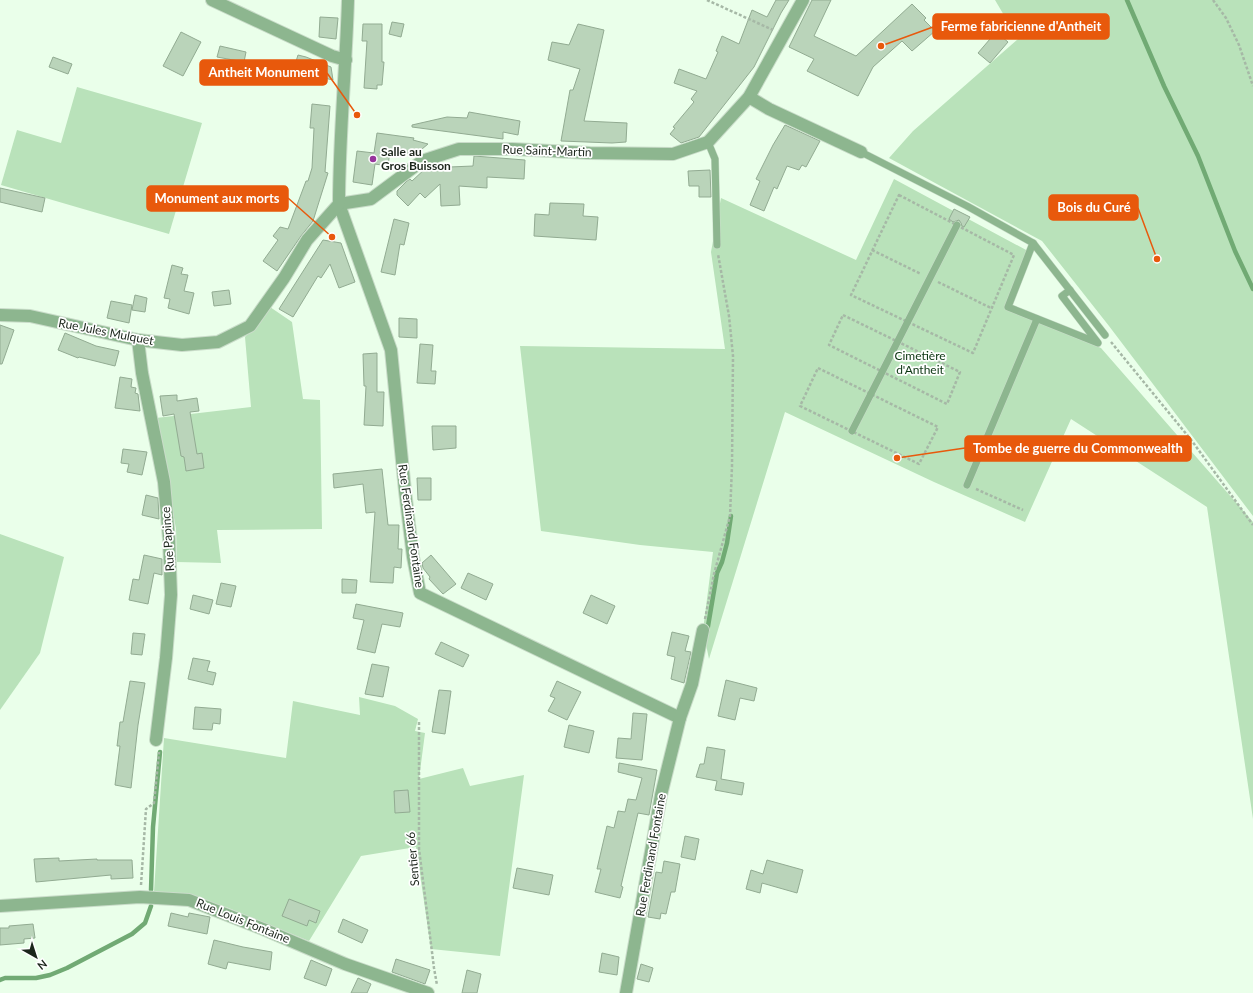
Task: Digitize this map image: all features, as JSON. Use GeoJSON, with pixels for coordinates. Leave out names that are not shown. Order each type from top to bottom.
{"type":"FeatureCollection","features":[{"type":"Feature","properties":{"kind":"street"},"geometry":{"type":"LineString","coordinates":[[212,0],[332,56],[346,60]]}},
{"type":"Feature","properties":{"kind":"street"},"geometry":{"type":"LineString","coordinates":[[339,204],[339,175],[348,0]]}},
{"type":"Feature","properties":{"kind":"street","name":"Rue Saint-Martin"},"geometry":{"type":"LineString","coordinates":[[339,204],[371,199],[422,161],[459,149],[512,149],[590,153],[673,154],[708,142],[749,98],[803,0]]}},
{"type":"Feature","properties":{"kind":"street"},"geometry":{"type":"LineString","coordinates":[[749,98],[769,109],[861,152]]}},
{"type":"Feature","properties":{"kind":"street","name":"Rue Jules Mulquet"},"geometry":{"type":"LineString","coordinates":[[0,315],[30,316],[138,340],[182,345],[218,342],[250,326],[284,278],[307,240],[339,204]]}},
{"type":"Feature","properties":{"kind":"street","name":"Rue Ferdinand Fontaine"},"geometry":{"type":"LineString","coordinates":[[339,204],[391,350],[405,491],[413,557],[420,593],[680,718]]}},
{"type":"Feature","properties":{"kind":"street","name":"Rue Papince"},"geometry":{"type":"LineString","coordinates":[[138,340],[142,373],[164,482],[172,595],[156,740]]}},
{"type":"Feature","properties":{"kind":"street","name":"Rue Ferdinand Fontaine"},"geometry":{"type":"LineString","coordinates":[[626,993],[661,795],[680,718],[692,684],[703,630]]}},
{"type":"Feature","properties":{"kind":"street","name":"Rue Louis Fontaine"},"geometry":{"type":"LineString","coordinates":[[0,906],[140,897],[189,900],[263,928],[345,964],[433,991]]}},
{"type":"Feature","properties":{"kind":"lane"},"geometry":{"type":"LineString","coordinates":[[708,142],[715,159],[717,245]]}},
{"type":"Feature","properties":{"kind":"lane"},"geometry":{"type":"LineString","coordinates":[[861,152],[967,206],[1033,243],[1105,335]]}},
{"type":"Feature","properties":{"kind":"lane"},"geometry":{"type":"LineString","coordinates":[[852,431],[957,225]]}},
{"type":"Feature","properties":{"kind":"lane"},"geometry":{"type":"LineString","coordinates":[[1033,243],[1008,307],[1098,343],[1062,296],[1070,290]]}},
{"type":"Feature","properties":{"kind":"lane"},"geometry":{"type":"LineString","coordinates":[[967,485],[1037,319]]}},
{"type":"Feature","properties":{"kind":"path"},"geometry":{"type":"LineString","coordinates":[[707,0],[784,35]]}},
{"type":"Feature","properties":{"kind":"path"},"geometry":{"type":"LineString","coordinates":[[1213,0],[1226,18],[1239,45],[1253,86]]}},
{"type":"Feature","properties":{"kind":"path"},"geometry":{"type":"LineString","coordinates":[[703,630],[714,574],[730,516],[732,466],[733,356],[729,316],[717,245]]}},
{"type":"Feature","properties":{"kind":"path"},"geometry":{"type":"LineString","coordinates":[[1105,335],[1192,441],[1253,525]]}},
{"type":"Feature","properties":{"kind":"path"},"geometry":{"type":"LineString","coordinates":[[967,485],[1023,510]]}},
{"type":"Feature","properties":{"kind":"path","name":"Sentier 66"},"geometry":{"type":"LineString","coordinates":[[419,722],[419,849],[433,991]]}},
{"type":"Feature","properties":{"kind":"path"},"geometry":{"type":"LineString","coordinates":[[140,897],[146,809],[154,803],[160,748],[156,740]]}},
{"type":"Feature","properties":{"kind":"green space"},"geometry":{"type":"Polygon","coordinates":[[[995,0],[1253,0],[1253,516],[1109,326],[1042,241],[889,158],[913,131],[1018,39],[995,0]]]}},
{"type":"Feature","properties":{"kind":"green space"},"geometry":{"type":"Polygon","coordinates":[[[77,87],[202,123],[169,234],[1,185],[17,130],[61,143],[77,87]]]}},
{"type":"Feature","properties":{"kind":"green space","name":"Cimetière d'Antheit"},"geometry":{"type":"Polygon","coordinates":[[[894,179],[1028,251],[1005,308],[1101,348],[1253,522],[1253,819],[1207,507],[1071,419],[1025,522],[934,482],[785,412],[709,659],[703,630],[713,552],[640,545],[541,531],[520,346],[725,349],[711,252],[721,198],[856,260],[894,179]]]}},
{"type":"Feature","properties":{"kind":"green space"},"geometry":{"type":"Polygon","coordinates":[[[270,307],[292,322],[303,399],[320,400],[322,529],[217,530],[221,563],[177,562],[176,529],[156,418],[251,407],[245,337],[270,307]]]}},
{"type":"Feature","properties":{"kind":"green space"},"geometry":{"type":"Polygon","coordinates":[[[0,534],[64,557],[40,653],[0,710],[0,534]]]}},
{"type":"Feature","properties":{"kind":"green space"},"geometry":{"type":"Polygon","coordinates":[[[359,697],[395,706],[418,719],[415,731],[425,733],[419,779],[463,768],[470,786],[524,775],[500,956],[431,949],[416,847],[361,856],[309,941],[226,907],[154,892],[164,738],[286,758],[293,701],[360,715],[359,697]]]}},
{"type":"Feature","properties":{"kind":"building"},"geometry":{"type":"Polygon","coordinates":[[[776,0],[789,0],[754,67],[699,137],[681,143],[670,134],[675,128],[673,127],[694,102],[691,99],[697,91],[674,83],[679,69],[706,79],[718,52],[716,51],[722,36],[739,44],[752,10],[767,17],[776,0]]]}},
{"type":"Feature","properties":{"kind":"building"},"geometry":{"type":"Polygon","coordinates":[[[812,0],[831,0],[814,36],[856,56],[912,4],[926,18],[924,20],[935,31],[912,51],[902,41],[873,67],[858,96],[807,71],[814,59],[789,47],[812,0]]]}},
{"type":"Feature","properties":{"kind":"building"},"geometry":{"type":"Polygon","coordinates":[[[320,17],[338,18],[336,39],[319,37],[320,17]]]}},
{"type":"Feature","properties":{"kind":"building"},"geometry":{"type":"Polygon","coordinates":[[[392,22],[404,24],[401,37],[389,34],[392,22]]]}},
{"type":"Feature","properties":{"kind":"building"},"geometry":{"type":"Polygon","coordinates":[[[363,24],[382,24],[382,62],[384,62],[382,85],[377,85],[377,89],[364,88],[367,41],[362,41],[363,24]]]}},
{"type":"Feature","properties":{"kind":"building"},"geometry":{"type":"Polygon","coordinates":[[[578,24],[604,30],[584,121],[627,123],[626,142],[612,143],[561,141],[570,90],[573,90],[580,69],[548,60],[552,42],[569,45],[578,24]]]}},
{"type":"Feature","properties":{"kind":"building"},"geometry":{"type":"Polygon","coordinates":[[[181,32],[201,42],[183,76],[163,66],[181,32]]]}},
{"type":"Feature","properties":{"kind":"building"},"geometry":{"type":"Polygon","coordinates":[[[996,32],[1008,42],[990,63],[978,53],[996,32]]]}},
{"type":"Feature","properties":{"kind":"building"},"geometry":{"type":"Polygon","coordinates":[[[220,46],[246,52],[244,62],[217,57],[220,46]]]}},
{"type":"Feature","properties":{"kind":"building"},"geometry":{"type":"Polygon","coordinates":[[[298,55],[331,67],[333,80],[293,71],[298,55]]]}},
{"type":"Feature","properties":{"kind":"building"},"geometry":{"type":"Polygon","coordinates":[[[53,57],[72,64],[68,74],[49,67],[53,57]]]}},
{"type":"Feature","properties":{"kind":"building"},"geometry":{"type":"Polygon","coordinates":[[[312,104],[330,106],[325,172],[328,173],[313,221],[277,271],[263,261],[278,240],[273,236],[280,227],[288,229],[306,181],[308,181],[312,168],[314,128],[310,128],[312,104]]]}},
{"type":"Feature","properties":{"kind":"building"},"geometry":{"type":"Polygon","coordinates":[[[469,112],[520,121],[518,135],[503,132],[503,139],[412,127],[412,125],[447,117],[467,118],[469,112]]]}},
{"type":"Feature","properties":{"kind":"building"},"geometry":{"type":"Polygon","coordinates":[[[785,125],[820,141],[806,167],[802,165],[799,170],[787,166],[777,189],[774,187],[764,211],[750,205],[760,181],[756,179],[785,125]]]}},
{"type":"Feature","properties":{"kind":"building","name":"Salle au Gros Buisson"},"geometry":{"type":"Polygon","coordinates":[[[377,133],[414,138],[413,140],[428,144],[416,154],[390,151],[388,166],[375,164],[372,185],[353,182],[357,151],[374,153],[377,133]]]}},
{"type":"Feature","properties":{"kind":"building"},"geometry":{"type":"Polygon","coordinates":[[[474,156],[525,160],[524,179],[487,177],[487,188],[459,186],[460,205],[441,206],[440,184],[425,198],[420,193],[408,206],[397,195],[397,191],[407,181],[410,179],[412,181],[426,168],[473,166],[474,156]]]}},
{"type":"Feature","properties":{"kind":"building"},"geometry":{"type":"Polygon","coordinates":[[[710,170],[711,197],[699,197],[699,186],[689,186],[688,171],[710,170]]]}},
{"type":"Feature","properties":{"kind":"building"},"geometry":{"type":"Polygon","coordinates":[[[0,188],[45,198],[42,212],[0,202],[0,188]]]}},
{"type":"Feature","properties":{"kind":"building"},"geometry":{"type":"Polygon","coordinates":[[[550,203],[584,204],[583,216],[598,217],[596,240],[534,236],[535,214],[549,215],[550,203]]]}},
{"type":"Feature","properties":{"kind":"building"},"geometry":{"type":"Polygon","coordinates":[[[954,209],[970,217],[964,227],[959,220],[953,222],[949,219],[954,209]]]}},
{"type":"Feature","properties":{"kind":"building"},"geometry":{"type":"Polygon","coordinates":[[[394,219],[409,223],[404,245],[400,244],[395,275],[381,272],[394,219]]]}},
{"type":"Feature","properties":{"kind":"building"},"geometry":{"type":"Polygon","coordinates":[[[323,240],[341,243],[355,282],[339,288],[330,264],[321,278],[318,276],[293,317],[279,309],[323,240]]]}},
{"type":"Feature","properties":{"kind":"building"},"geometry":{"type":"Polygon","coordinates":[[[172,265],[183,268],[181,274],[188,275],[184,291],[194,293],[189,314],[168,308],[170,299],[164,298],[172,265]]]}},
{"type":"Feature","properties":{"kind":"building"},"geometry":{"type":"Polygon","coordinates":[[[229,290],[231,304],[214,306],[212,292],[229,290]]]}},
{"type":"Feature","properties":{"kind":"building"},"geometry":{"type":"Polygon","coordinates":[[[135,295],[147,298],[145,312],[132,310],[135,295]]]}},
{"type":"Feature","properties":{"kind":"building"},"geometry":{"type":"Polygon","coordinates":[[[111,301],[132,305],[129,323],[107,318],[111,301]]]}},
{"type":"Feature","properties":{"kind":"building"},"geometry":{"type":"Polygon","coordinates":[[[399,318],[417,319],[417,338],[399,337],[399,318]]]}},
{"type":"Feature","properties":{"kind":"building"},"geometry":{"type":"Polygon","coordinates":[[[0,325],[14,330],[2,364],[0,364],[0,325]]]}},
{"type":"Feature","properties":{"kind":"building"},"geometry":{"type":"Polygon","coordinates":[[[65,333],[96,346],[119,351],[115,366],[78,358],[58,350],[65,333]]]}},
{"type":"Feature","properties":{"kind":"building"},"geometry":{"type":"Polygon","coordinates":[[[420,344],[433,345],[431,371],[436,371],[435,384],[417,383],[420,344]]]}},
{"type":"Feature","properties":{"kind":"building"},"geometry":{"type":"Polygon","coordinates":[[[377,353],[377,392],[384,392],[383,426],[364,425],[366,386],[364,386],[363,354],[377,353]]]}},
{"type":"Feature","properties":{"kind":"building"},"geometry":{"type":"Polygon","coordinates":[[[120,377],[132,379],[131,387],[136,388],[135,393],[138,394],[140,411],[115,408],[120,377]]]}},
{"type":"Feature","properties":{"kind":"building"},"geometry":{"type":"Polygon","coordinates":[[[177,395],[177,401],[197,398],[199,411],[190,412],[197,454],[202,453],[204,468],[186,471],[184,457],[181,456],[174,414],[163,416],[160,396],[177,395]]]}},
{"type":"Feature","properties":{"kind":"building"},"geometry":{"type":"Polygon","coordinates":[[[432,426],[456,426],[456,448],[433,450],[432,426]]]}},
{"type":"Feature","properties":{"kind":"building"},"geometry":{"type":"Polygon","coordinates":[[[123,449],[147,452],[142,475],[127,472],[129,464],[121,463],[123,449]]]}},
{"type":"Feature","properties":{"kind":"building"},"geometry":{"type":"Polygon","coordinates":[[[382,469],[388,525],[399,525],[398,549],[402,549],[401,568],[394,567],[393,583],[370,582],[375,512],[366,513],[363,484],[334,488],[333,474],[382,469]]]}},
{"type":"Feature","properties":{"kind":"building"},"geometry":{"type":"Polygon","coordinates":[[[417,478],[431,478],[431,500],[418,500],[417,478]]]}},
{"type":"Feature","properties":{"kind":"building"},"geometry":{"type":"Polygon","coordinates":[[[146,495],[158,498],[159,519],[142,515],[146,495]]]}},
{"type":"Feature","properties":{"kind":"building"},"geometry":{"type":"Polygon","coordinates":[[[144,555],[162,559],[162,575],[154,573],[148,604],[129,600],[133,579],[139,580],[144,555]]]}},
{"type":"Feature","properties":{"kind":"building"},"geometry":{"type":"Polygon","coordinates":[[[431,555],[456,584],[443,594],[429,579],[430,577],[423,568],[422,563],[431,555]]]}},
{"type":"Feature","properties":{"kind":"building"},"geometry":{"type":"Polygon","coordinates":[[[468,573],[493,584],[486,600],[461,588],[468,573]]]}},
{"type":"Feature","properties":{"kind":"building"},"geometry":{"type":"Polygon","coordinates":[[[342,579],[357,580],[356,593],[342,593],[342,579]]]}},
{"type":"Feature","properties":{"kind":"building"},"geometry":{"type":"Polygon","coordinates":[[[221,583],[236,586],[231,607],[216,604],[221,583]]]}},
{"type":"Feature","properties":{"kind":"building"},"geometry":{"type":"Polygon","coordinates":[[[193,595],[213,600],[209,614],[190,609],[193,595]]]}},
{"type":"Feature","properties":{"kind":"building"},"geometry":{"type":"Polygon","coordinates":[[[591,595],[615,606],[607,624],[583,613],[591,595]]]}},
{"type":"Feature","properties":{"kind":"building"},"geometry":{"type":"Polygon","coordinates":[[[356,604],[403,613],[400,627],[382,624],[375,653],[357,649],[364,620],[353,618],[356,604]]]}},
{"type":"Feature","properties":{"kind":"building"},"geometry":{"type":"Polygon","coordinates":[[[672,632],[689,636],[685,651],[691,652],[684,683],[671,679],[675,657],[667,655],[672,632]]]}},
{"type":"Feature","properties":{"kind":"building"},"geometry":{"type":"Polygon","coordinates":[[[133,633],[145,634],[142,655],[131,654],[133,633]]]}},
{"type":"Feature","properties":{"kind":"building"},"geometry":{"type":"Polygon","coordinates":[[[441,642],[469,655],[463,667],[435,654],[441,642]]]}},
{"type":"Feature","properties":{"kind":"building"},"geometry":{"type":"Polygon","coordinates":[[[193,658],[210,661],[207,671],[216,673],[213,685],[188,679],[193,658]]]}},
{"type":"Feature","properties":{"kind":"building"},"geometry":{"type":"Polygon","coordinates":[[[372,664],[389,667],[383,697],[365,694],[372,664]]]}},
{"type":"Feature","properties":{"kind":"building"},"geometry":{"type":"Polygon","coordinates":[[[726,680],[757,688],[754,701],[740,698],[735,720],[718,716],[726,680]]]}},
{"type":"Feature","properties":{"kind":"building"},"geometry":{"type":"Polygon","coordinates":[[[130,681],[145,683],[138,725],[131,788],[115,785],[120,746],[117,746],[120,722],[123,722],[130,681]]]}},
{"type":"Feature","properties":{"kind":"building"},"geometry":{"type":"Polygon","coordinates":[[[557,681],[581,692],[567,720],[548,711],[555,698],[550,696],[557,681]]]}},
{"type":"Feature","properties":{"kind":"building"},"geometry":{"type":"Polygon","coordinates":[[[439,690],[451,691],[445,734],[432,732],[439,690]]]}},
{"type":"Feature","properties":{"kind":"building"},"geometry":{"type":"Polygon","coordinates":[[[195,707],[221,709],[220,724],[213,723],[212,730],[193,729],[195,707]]]}},
{"type":"Feature","properties":{"kind":"building"},"geometry":{"type":"Polygon","coordinates":[[[633,713],[647,714],[642,760],[616,758],[618,738],[631,739],[633,713]]]}},
{"type":"Feature","properties":{"kind":"building"},"geometry":{"type":"Polygon","coordinates":[[[569,725],[594,731],[589,753],[564,747],[569,725]]]}},
{"type":"Feature","properties":{"kind":"building"},"geometry":{"type":"Polygon","coordinates":[[[707,747],[725,750],[721,779],[744,783],[742,795],[715,790],[717,781],[696,777],[700,764],[704,764],[707,747]]]}},
{"type":"Feature","properties":{"kind":"building"},"geometry":{"type":"Polygon","coordinates":[[[619,763],[657,770],[649,815],[638,813],[621,886],[623,887],[620,898],[595,892],[601,869],[597,869],[607,826],[614,828],[618,811],[625,812],[628,799],[636,800],[642,778],[618,772],[619,763]]]}},
{"type":"Feature","properties":{"kind":"building"},"geometry":{"type":"Polygon","coordinates":[[[408,790],[410,812],[395,813],[394,791],[408,790]]]}},
{"type":"Feature","properties":{"kind":"building"},"geometry":{"type":"Polygon","coordinates":[[[685,836],[699,839],[695,860],[681,857],[685,836]]]}},
{"type":"Feature","properties":{"kind":"building"},"geometry":{"type":"Polygon","coordinates":[[[59,858],[59,861],[97,859],[132,860],[133,878],[111,879],[111,875],[36,882],[34,859],[59,858]]]}},
{"type":"Feature","properties":{"kind":"building"},"geometry":{"type":"Polygon","coordinates":[[[767,860],[803,870],[797,893],[762,883],[760,893],[746,889],[751,870],[763,874],[767,860]]]}},
{"type":"Feature","properties":{"kind":"building"},"geometry":{"type":"Polygon","coordinates":[[[664,861],[680,864],[675,892],[671,892],[666,914],[661,913],[660,919],[648,917],[656,872],[662,873],[664,861]]]}},
{"type":"Feature","properties":{"kind":"building"},"geometry":{"type":"Polygon","coordinates":[[[517,868],[553,875],[549,895],[513,888],[517,868]]]}},
{"type":"Feature","properties":{"kind":"building"},"geometry":{"type":"Polygon","coordinates":[[[289,899],[320,911],[316,923],[309,920],[307,926],[282,916],[289,899]]]}},
{"type":"Feature","properties":{"kind":"building"},"geometry":{"type":"Polygon","coordinates":[[[171,913],[188,917],[189,913],[210,917],[207,934],[168,926],[171,913]]]}},
{"type":"Feature","properties":{"kind":"building"},"geometry":{"type":"Polygon","coordinates":[[[343,919],[368,930],[362,943],[338,932],[343,919]]]}},
{"type":"Feature","properties":{"kind":"building"},"geometry":{"type":"Polygon","coordinates":[[[33,924],[35,938],[24,939],[24,943],[0,945],[0,928],[33,924]]]}},
{"type":"Feature","properties":{"kind":"building"},"geometry":{"type":"Polygon","coordinates":[[[214,940],[272,952],[270,970],[228,962],[226,969],[208,964],[214,940]]]}},
{"type":"Feature","properties":{"kind":"building"},"geometry":{"type":"Polygon","coordinates":[[[602,953],[619,957],[617,975],[599,972],[602,953]]]}},
{"type":"Feature","properties":{"kind":"building"},"geometry":{"type":"Polygon","coordinates":[[[396,959],[430,970],[425,984],[392,972],[396,959]]]}},
{"type":"Feature","properties":{"kind":"building"},"geometry":{"type":"Polygon","coordinates":[[[311,960],[332,969],[326,986],[304,978],[311,960]]]}},
{"type":"Feature","properties":{"kind":"building"},"geometry":{"type":"Polygon","coordinates":[[[641,964],[653,968],[649,982],[637,979],[641,964]]]}},
{"type":"Feature","properties":{"kind":"building"},"geometry":{"type":"Polygon","coordinates":[[[467,970],[481,974],[477,993],[462,993],[467,970]]]}},
{"type":"Feature","properties":{"kind":"building"},"geometry":{"type":"Polygon","coordinates":[[[358,978],[371,984],[367,993],[351,993],[358,978]]]}},
{"type":"Feature","properties":{"kind":"waterway"},"geometry":{"type":"LineString","coordinates":[[1127,0],[1164,86],[1198,156],[1235,251],[1253,289]]}},
{"type":"Feature","properties":{"kind":"waterway"},"geometry":{"type":"LineString","coordinates":[[707,632],[717,573],[722,562],[727,543],[731,516]]}},
{"type":"Feature","properties":{"kind":"waterway"},"geometry":{"type":"LineString","coordinates":[[151,890],[153,827],[160,752]]}},
{"type":"Feature","properties":{"kind":"waterway"},"geometry":{"type":"LineString","coordinates":[[0,980],[5,978],[36,978],[50,975],[67,968],[132,934],[145,923],[151,906]]}},
{"type":"Feature","properties":{"kind":"place","name":"Ferme fabricienne d'Antheit"},"geometry":{"type":"Point","coordinates":[881,46]}},
{"type":"Feature","properties":{"kind":"place","name":"Antheit Monument"},"geometry":{"type":"Point","coordinates":[357,115]}},
{"type":"Feature","properties":{"kind":"place","name":"Salle au Gros Buisson"},"geometry":{"type":"Point","coordinates":[373,159]}},
{"type":"Feature","properties":{"kind":"place","name":"Monument aux morts"},"geometry":{"type":"Point","coordinates":[332,237]}},
{"type":"Feature","properties":{"kind":"place","name":"Bois du Curé"},"geometry":{"type":"Point","coordinates":[1157,259]}},
{"type":"Feature","properties":{"kind":"place","name":"Tombe de guerre du Commonwealth"},"geometry":{"type":"Point","coordinates":[897,458]}}]}
